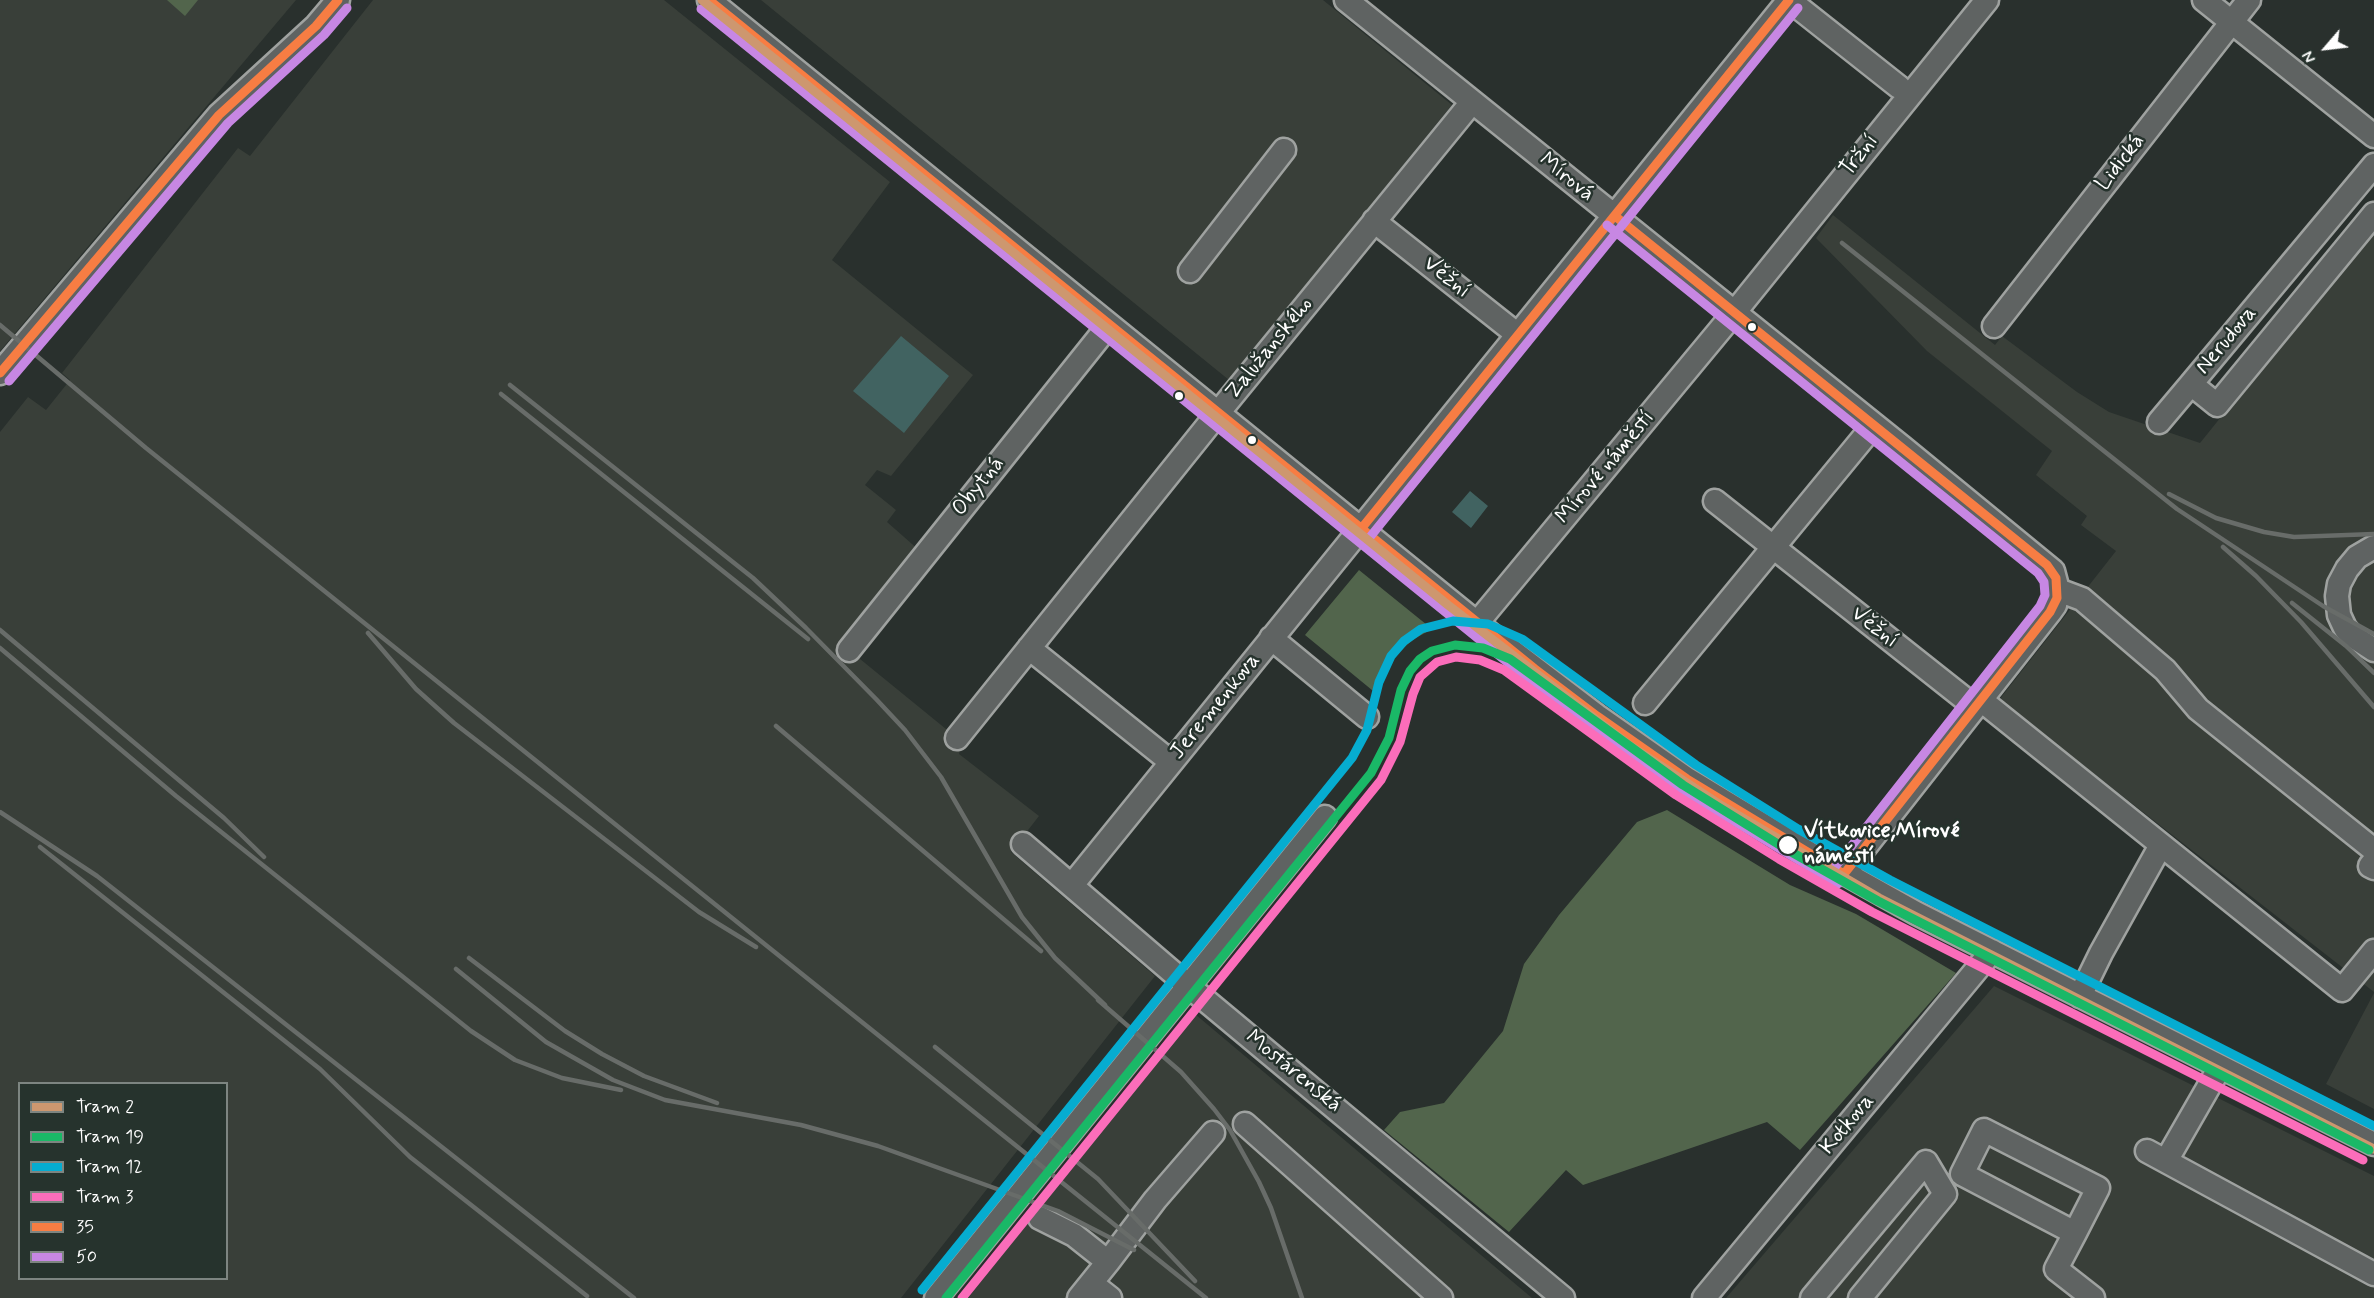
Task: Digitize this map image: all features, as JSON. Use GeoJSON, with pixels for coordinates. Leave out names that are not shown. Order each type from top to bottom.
{"type":"FeatureCollection","features":[{"type":"Feature","properties":{"kind":"street"},"geometry":{"type":"LineString","coordinates":[[0,373],[219,115],[316,26],[338,0]]}},
{"type":"Feature","properties":{"kind":"street"},"geometry":{"type":"LineString","coordinates":[[709,0],[1477,623],[1597,716],[1687,779],[1844,874],[2374,1144]]}},
{"type":"Feature","properties":{"kind":"street","name":"Mírová"},"geometry":{"type":"LineString","coordinates":[[1346,0],[2047,565],[2056,578],[2058,590]]}},
{"type":"Feature","properties":{"kind":"street"},"geometry":{"type":"LineString","coordinates":[[1360,529],[1789,0],[1899,87]]}},
{"type":"Feature","properties":{"kind":"street","name":"Tržní"},"geometry":{"type":"LineString","coordinates":[[1734,313],[1987,0]]}},
{"type":"Feature","properties":{"kind":"street"},"geometry":{"type":"LineString","coordinates":[[2204,0],[2374,136]]}},
{"type":"Feature","properties":{"kind":"street","name":"Lidická"},"geometry":{"type":"LineString","coordinates":[[1994,326],[2249,0]]}},
{"type":"Feature","properties":{"kind":"street","name":"Zalužanského"},"geometry":{"type":"LineString","coordinates":[[957,738],[1218,412],[1472,102]]}},
{"type":"Feature","properties":{"kind":"street"},"geometry":{"type":"LineString","coordinates":[[1190,271],[1284,150]]}},
{"type":"Feature","properties":{"kind":"street","name":"Nerudova"},"geometry":{"type":"LineString","coordinates":[[2374,165],[2191,384],[2217,405],[2374,214]]}},
{"type":"Feature","properties":{"kind":"street","name":"Věžní"},"geometry":{"type":"LineString","coordinates":[[1374,221],[1518,335]]}},
{"type":"Feature","properties":{"kind":"street","name":"Mírové náměstí"},"geometry":{"type":"LineString","coordinates":[[1477,623],[1734,313]]}},
{"type":"Feature","properties":{"kind":"street","name":"Obytná"},"geometry":{"type":"LineString","coordinates":[[849,650],[1109,325]]}},
{"type":"Feature","properties":{"kind":"street"},"geometry":{"type":"LineString","coordinates":[[2159,422],[2191,384]]}},
{"type":"Feature","properties":{"kind":"street"},"geometry":{"type":"LineString","coordinates":[[1645,704],[1874,425]]}},
{"type":"Feature","properties":{"kind":"street","name":"Věžní"},"geometry":{"type":"LineString","coordinates":[[1715,501],[2161,845],[2342,990],[2374,951]]}},
{"type":"Feature","properties":{"kind":"street","name":"Jeremenkova"},"geometry":{"type":"LineString","coordinates":[[1072,885],[1360,529]]}},
{"type":"Feature","properties":{"kind":"street"},"geometry":{"type":"LineString","coordinates":[[2374,547],[2358,557],[2347,569],[2339,584],[2337,596],[2339,615],[2345,628],[2350,635],[2374,651]]}},
{"type":"Feature","properties":{"kind":"street"},"geometry":{"type":"LineString","coordinates":[[1844,874],[2050,612],[2055,605],[2058,590],[2067,591],[2082,599],[2165,670],[2198,710],[2374,850]]}},
{"type":"Feature","properties":{"kind":"street"},"geometry":{"type":"LineString","coordinates":[[1271,638],[1367,717]]}},
{"type":"Feature","properties":{"kind":"street"},"geometry":{"type":"LineString","coordinates":[[1029,648],[1171,762]]}},
{"type":"Feature","properties":{"kind":"street"},"geometry":{"type":"LineString","coordinates":[[936,1298],[1325,817]]}},
{"type":"Feature","properties":{"kind":"street","name":"Mostárenská"},"geometry":{"type":"LineString","coordinates":[[1023,844],[1189,986],[1563,1298]]}},
{"type":"Feature","properties":{"kind":"street"},"geometry":{"type":"LineString","coordinates":[[2080,996],[2101,953],[2161,845]]}},
{"type":"Feature","properties":{"kind":"street"},"geometry":{"type":"LineString","coordinates":[[2374,861],[2370,866],[2374,868]]}},
{"type":"Feature","properties":{"kind":"street","name":"Kotkova"},"geometry":{"type":"LineString","coordinates":[[1704,1298],[1992,951]]}},
{"type":"Feature","properties":{"kind":"street"},"geometry":{"type":"LineString","coordinates":[[2220,1067],[2156,1156],[2374,1274]]}},
{"type":"Feature","properties":{"kind":"street"},"geometry":{"type":"LineString","coordinates":[[1245,1124],[1433,1295]]}},
{"type":"Feature","properties":{"kind":"street"},"geometry":{"type":"LineString","coordinates":[[2075,1233],[1962,1174],[1984,1130],[2098,1188],[2075,1233],[2056,1269],[2093,1298]]}},
{"type":"Feature","properties":{"kind":"street"},"geometry":{"type":"LineString","coordinates":[[1110,1298],[1085,1291],[1155,1200],[1213,1133]]}},
{"type":"Feature","properties":{"kind":"street"},"geometry":{"type":"LineString","coordinates":[[1812,1298],[1926,1162],[1946,1194],[1860,1298]]}},
{"type":"Feature","properties":{"kind":"street"},"geometry":{"type":"LineString","coordinates":[[1040,1218],[1074,1235],[1108,1262]]}},
{"type":"Feature","properties":{"kind":"shaded area"},"geometry":{"type":"Polygon","coordinates":[[[0,0],[296,0],[0,351],[0,0]]]}},
{"type":"Feature","properties":{"kind":"shaded area"},"geometry":{"type":"Polygon","coordinates":[[[373,0],[664,0],[890,182],[832,260],[973,375],[891,476],[877,470],[865,485],[896,510],[887,522],[920,551],[849,650],[957,738],[962,743],[959,754],[1039,816],[1011,852],[1155,976],[901,1298],[0,1298],[0,432],[28,397],[46,410],[70,380],[62,373],[238,148],[250,156],[373,0]]]}},
{"type":"Feature","properties":{"kind":"shaded area"},"geometry":{"type":"Polygon","coordinates":[[[761,0],[1323,0],[1452,105],[1229,380],[761,0]]]}},
{"type":"Feature","properties":{"kind":"shaded area"},"geometry":{"type":"Polygon","coordinates":[[[1833,215],[1995,345],[2002,336],[2077,392],[2109,412],[2200,443],[2374,227],[2374,992],[1999,700],[2116,551],[2081,525],[2087,516],[2036,475],[2052,451],[1927,351],[1816,238],[1833,215]]]}},
{"type":"Feature","properties":{"kind":"shaded area"},"geometry":{"type":"Polygon","coordinates":[[[1994,986],[2374,1176],[2374,1298],[1726,1298],[1994,986]]]}},
{"type":"Feature","properties":{"kind":"shaded area"},"geometry":{"type":"Polygon","coordinates":[[[2374,993],[2374,1109],[2326,1084],[2374,993]]]}},
{"type":"Feature","properties":{"kind":"shaded area"},"geometry":{"type":"Polygon","coordinates":[[[1195,1014],[1532,1298],[968,1298],[1195,1014]]]}},
{"type":"Feature","properties":{"kind":"green space"},"geometry":{"type":"Polygon","coordinates":[[[167,0],[198,0],[185,16],[167,0]]]}},
{"type":"Feature","properties":{"kind":"green space"},"geometry":{"type":"Polygon","coordinates":[[[1359,570],[1432,629],[1414,639],[1396,654],[1385,672],[1378,695],[1305,635],[1359,570]]]}},
{"type":"Feature","properties":{"kind":"green space"},"geometry":{"type":"Polygon","coordinates":[[[1667,810],[1790,885],[1856,914],[1956,973],[1800,1150],[1767,1122],[1583,1185],[1566,1170],[1509,1232],[1384,1130],[1400,1112],[1444,1103],[1503,1031],[1524,964],[1559,915],[1637,822],[1667,810]]]}},
{"type":"Feature","properties":{"kind":"water"},"geometry":{"type":"Polygon","coordinates":[[[901,336],[949,376],[904,433],[853,391],[901,336]]]}},
{"type":"Feature","properties":{"kind":"water"},"geometry":{"type":"Polygon","coordinates":[[[1470,491],[1488,506],[1471,528],[1452,512],[1470,491]]]}},
{"type":"Feature","properties":{"kind":"railway"},"geometry":{"type":"LineString","coordinates":[[1842,243],[2177,509],[2323,606],[2374,634]]}},
{"type":"Feature","properties":{"kind":"railway"},"geometry":{"type":"LineString","coordinates":[[0,325],[146,448],[1206,1298]]}},
{"type":"Feature","properties":{"kind":"railway"},"geometry":{"type":"LineString","coordinates":[[510,385],[753,578],[876,699],[905,730],[941,777],[1022,917],[1055,958],[1105,1005]]}},
{"type":"Feature","properties":{"kind":"railway"},"geometry":{"type":"LineString","coordinates":[[501,394],[808,639]]}},
{"type":"Feature","properties":{"kind":"railway"},"geometry":{"type":"LineString","coordinates":[[2169,494],[2216,518],[2264,532],[2294,537],[2374,534]]}},
{"type":"Feature","properties":{"kind":"railway"},"geometry":{"type":"LineString","coordinates":[[2223,547],[2256,576],[2301,622],[2374,707]]}},
{"type":"Feature","properties":{"kind":"railway"},"geometry":{"type":"LineString","coordinates":[[2292,603],[2346,646],[2374,673]]}},
{"type":"Feature","properties":{"kind":"railway"},"geometry":{"type":"LineString","coordinates":[[0,630],[224,818],[264,857]]}},
{"type":"Feature","properties":{"kind":"railway"},"geometry":{"type":"LineString","coordinates":[[368,633],[416,689],[454,723],[699,912],[756,947]]}},
{"type":"Feature","properties":{"kind":"railway"},"geometry":{"type":"LineString","coordinates":[[0,648],[176,796],[471,1031],[515,1060],[562,1078],[621,1090]]}},
{"type":"Feature","properties":{"kind":"railway"},"geometry":{"type":"LineString","coordinates":[[776,726],[1041,951]]}},
{"type":"Feature","properties":{"kind":"railway"},"geometry":{"type":"LineString","coordinates":[[0,812],[97,876],[634,1298]]}},
{"type":"Feature","properties":{"kind":"railway"},"geometry":{"type":"LineString","coordinates":[[40,847],[320,1069],[410,1157],[587,1296]]}},
{"type":"Feature","properties":{"kind":"railway"},"geometry":{"type":"LineString","coordinates":[[469,958],[565,1031],[602,1054],[644,1076],[717,1103]]}},
{"type":"Feature","properties":{"kind":"railway"},"geometry":{"type":"LineString","coordinates":[[456,969],[546,1042],[613,1080],[665,1100],[801,1125],[878,1146],[1058,1211],[1134,1250]]}},
{"type":"Feature","properties":{"kind":"railway"},"geometry":{"type":"LineString","coordinates":[[1098,1000],[1181,1072],[1230,1130],[1271,1208],[1302,1298]]}},
{"type":"Feature","properties":{"kind":"railway"},"geometry":{"type":"LineString","coordinates":[[935,1047],[1098,1179],[1195,1281]]}},
{"type":"Feature","properties":{"kind":"tram line","name":"2"},"geometry":{"type":"LineString","coordinates":[[702,0],[1448,605],[1629,745],[1722,806],[1879,898],[2374,1149]]}},
{"type":"Feature","properties":{"kind":"tram line","name":"12"},"geometry":{"type":"LineString","coordinates":[[922,1290],[1352,758],[1367,730],[1379,682],[1391,656],[1404,641],[1421,629],[1453,621],[1488,624],[1522,639],[1696,765],[1798,829],[1890,880],[2374,1126]]}},
{"type":"Feature","properties":{"kind":"tram line","name":"19"},"geometry":{"type":"LineString","coordinates":[[946,1298],[1371,773],[1389,738],[1401,690],[1410,671],[1420,659],[1432,651],[1455,645],[1483,648],[1510,659],[1683,785],[1786,849],[1878,901],[2369,1150]]}},
{"type":"Feature","properties":{"kind":"tram line","name":"3"},"geometry":{"type":"LineString","coordinates":[[962,1298],[1381,780],[1400,742],[1420,677],[1437,662],[1456,657],[1480,660],[1504,670],[1676,795],[1779,859],[1872,912],[2363,1160]]}},
{"type":"Feature","properties":{"kind":"transit line","name":"35"},"geometry":{"type":"LineString","coordinates":[[0,373],[219,115],[316,26],[338,0]]}},
{"type":"Feature","properties":{"kind":"transit line","name":"35"},"geometry":{"type":"LineString","coordinates":[[709,0],[1535,669],[1687,779],[1844,874]]}},
{"type":"Feature","properties":{"kind":"transit line","name":"35"},"geometry":{"type":"LineString","coordinates":[[1361,529],[1789,0]]}},
{"type":"Feature","properties":{"kind":"transit line","name":"50"},"geometry":{"type":"LineString","coordinates":[[9,381],[228,123],[324,35],[347,8]]}},
{"type":"Feature","properties":{"kind":"transit line","name":"50"},"geometry":{"type":"LineString","coordinates":[[1370,537],[1798,8]]}},
{"type":"Feature","properties":{"kind":"transit line","name":"50"},"geometry":{"type":"LineString","coordinates":[[701,9],[1528,679],[1680,789],[1838,884]]}},
{"type":"Feature","properties":{"kind":"transit line","name":"35"},"geometry":{"type":"LineString","coordinates":[[1615,216],[2047,565],[2056,578],[2057,598],[2050,612],[1844,874]]}},
{"type":"Feature","properties":{"kind":"transit line","name":"50"},"geometry":{"type":"LineString","coordinates":[[1607,225],[2038,573],[2044,582],[2045,595],[2040,606],[1835,867]]}},
{"type":"Feature","properties":{"kind":"place","name":"Vítkovice,Mírové náměstí"},"geometry":{"type":"Point","coordinates":[1788,845]}}]}
